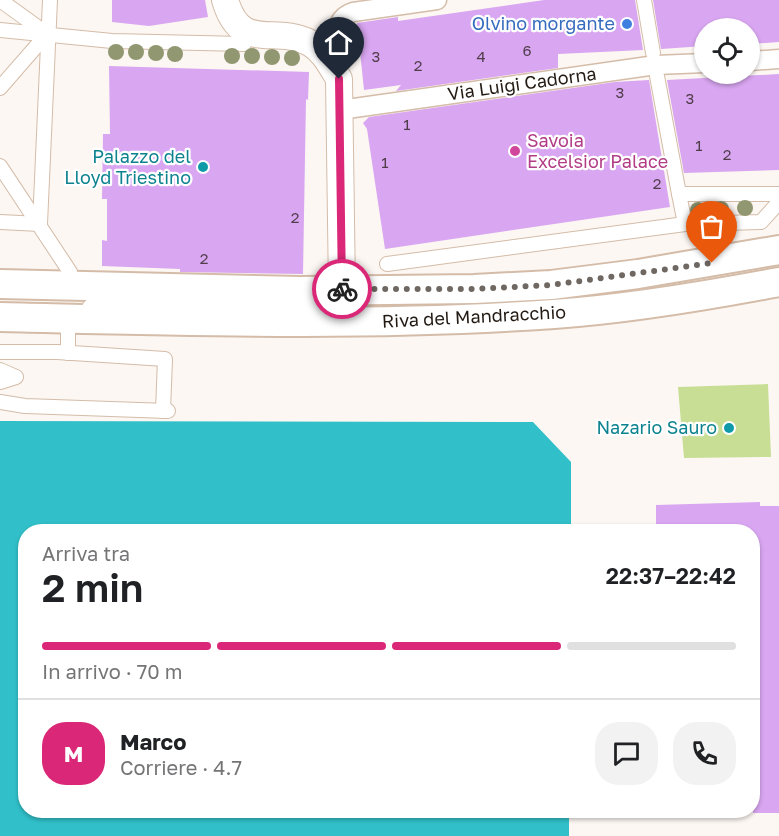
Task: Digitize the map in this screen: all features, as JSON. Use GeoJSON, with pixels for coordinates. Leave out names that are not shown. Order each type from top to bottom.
{"type":"FeatureCollection","features":[{"type":"Feature","properties":{"kind":"main road"},"geometry":{"type":"LineString","coordinates":[[68,324],[110,307],[146,304],[310,307],[325,303],[342,290],[339,79],[327,57],[312,44],[293,36],[260,36],[247,33],[228,8]]}},
{"type":"Feature","properties":{"kind":"main road","name":"Riva del Mandracchio"},"geometry":{"type":"LineString","coordinates":[[0,284],[70,279],[342,290],[551,285],[694,266],[768,236]]}},
{"type":"Feature","properties":{"kind":"main road","name":"Riva del Mandracchio"},"geometry":{"type":"LineString","coordinates":[[0,317],[68,324],[416,321],[556,314],[700,296],[779,282]]}},
{"type":"Feature","properties":{"kind":"street"},"geometry":{"type":"LineString","coordinates":[[0,0],[47,34]]}},
{"type":"Feature","properties":{"kind":"street"},"geometry":{"type":"LineString","coordinates":[[40,224],[50,0]]}},
{"type":"Feature","properties":{"kind":"street"},"geometry":{"type":"LineString","coordinates":[[339,79],[336,37],[338,24],[342,17],[352,12],[437,0]]}},
{"type":"Feature","properties":{"kind":"street"},"geometry":{"type":"LineString","coordinates":[[644,0],[653,53]]}},
{"type":"Feature","properties":{"kind":"street"},"geometry":{"type":"LineString","coordinates":[[0,30],[112,40],[244,44]]}},
{"type":"Feature","properties":{"kind":"street"},"geometry":{"type":"LineString","coordinates":[[0,88],[47,34]]}},
{"type":"Feature","properties":{"kind":"street"},"geometry":{"type":"LineString","coordinates":[[760,60],[779,59]]}},
{"type":"Feature","properties":{"kind":"street","name":"Via Luigi Cadorna"},"geometry":{"type":"LineString","coordinates":[[340,110],[656,65],[694,63]]}},
{"type":"Feature","properties":{"kind":"street"},"geometry":{"type":"LineString","coordinates":[[657,76],[685,224]]}},
{"type":"Feature","properties":{"kind":"street"},"geometry":{"type":"LineString","coordinates":[[0,166],[40,224],[70,279]]}},
{"type":"Feature","properties":{"kind":"street"},"geometry":{"type":"LineString","coordinates":[[680,194],[779,194]]}},
{"type":"Feature","properties":{"kind":"street"},"geometry":{"type":"LineString","coordinates":[[393,266],[685,224],[768,236],[779,202]]}},
{"type":"Feature","properties":{"kind":"street"},"geometry":{"type":"LineString","coordinates":[[0,222],[40,224]]}},
{"type":"Feature","properties":{"kind":"street"},"geometry":{"type":"LineString","coordinates":[[0,297],[81,298],[83,306],[0,306]]}},
{"type":"Feature","properties":{"kind":"street"},"geometry":{"type":"LineString","coordinates":[[68,324],[68,353]]}},
{"type":"Feature","properties":{"kind":"street"},"geometry":{"type":"LineString","coordinates":[[0,352],[68,353],[165,359],[166,411],[25,406],[0,402]]}},
{"type":"Feature","properties":{"kind":"street"},"geometry":{"type":"LineString","coordinates":[[0,370],[16,377],[0,382]]}},
{"type":"Feature","properties":{"kind":"green space"},"geometry":{"type":"Polygon","coordinates":[[[768,384],[771,457],[684,458],[678,387],[768,384]]]}},
{"type":"Feature","properties":{"kind":"water"},"geometry":{"type":"Polygon","coordinates":[[[0,421],[533,422],[571,462],[571,524],[18,524],[18,818],[569,818],[569,836],[0,836],[0,421]]]}},
{"type":"Feature","properties":{"kind":"building"},"geometry":{"type":"Polygon","coordinates":[[[112,0],[205,0],[208,17],[149,26],[112,22],[112,0]]]}},
{"type":"Feature","properties":{"kind":"building"},"geometry":{"type":"Polygon","coordinates":[[[544,0],[635,0],[643,50],[558,54],[558,68],[396,91],[401,85],[364,90],[357,23],[398,17],[398,21],[544,0]]]}},
{"type":"Feature","properties":{"kind":"building"},"geometry":{"type":"Polygon","coordinates":[[[653,0],[779,0],[779,42],[760,43],[760,18],[694,18],[694,47],[661,49],[653,0]]]}},
{"type":"Feature","properties":{"kind":"building","name":"Palazzo del Lloyd Triestino"},"geometry":{"type":"Polygon","coordinates":[[[109,66],[309,72],[308,100],[306,99],[303,274],[180,272],[180,269],[102,266],[102,240],[107,241],[107,199],[102,199],[103,134],[110,134],[109,66]]]}},
{"type":"Feature","properties":{"kind":"building"},"geometry":{"type":"Polygon","coordinates":[[[779,74],[779,170],[684,173],[667,80],[694,79],[694,84],[760,84],[760,75],[779,74]]]}},
{"type":"Feature","properties":{"kind":"building","name":"Savoia Excelsior Palace"},"geometry":{"type":"Polygon","coordinates":[[[649,80],[670,207],[385,249],[367,129],[363,123],[369,117],[615,82],[649,80]]]}},
{"type":"Feature","properties":{"kind":"building"},"geometry":{"type":"Polygon","coordinates":[[[760,502],[760,506],[779,506],[779,813],[760,813],[760,524],[656,524],[656,505],[760,502]]]}},
{"type":"Feature","properties":{"kind":"way so far"},"geometry":{"type":"LineString","coordinates":[[342,289],[474,289],[551,285],[712,263]]}},
{"type":"Feature","properties":{"kind":"place","name":"Olvino morgante"},"geometry":{"type":"Point","coordinates":[627,24]}},
{"type":"Feature","properties":{"kind":"place","name":"Savoia Excelsior Palace"},"geometry":{"type":"Point","coordinates":[515,151]}},
{"type":"Feature","properties":{"kind":"place","name":"Palazzo del Lloyd Triestino"},"geometry":{"type":"Point","coordinates":[203,167]}},
{"type":"Feature","properties":{"kind":"place","name":"Nazario Sauro"},"geometry":{"type":"Point","coordinates":[729,428]}},
{"type":"Feature","properties":{"kind":"route"},"geometry":{"type":"LineString","coordinates":[[339,79],[342,289]]}}]}
